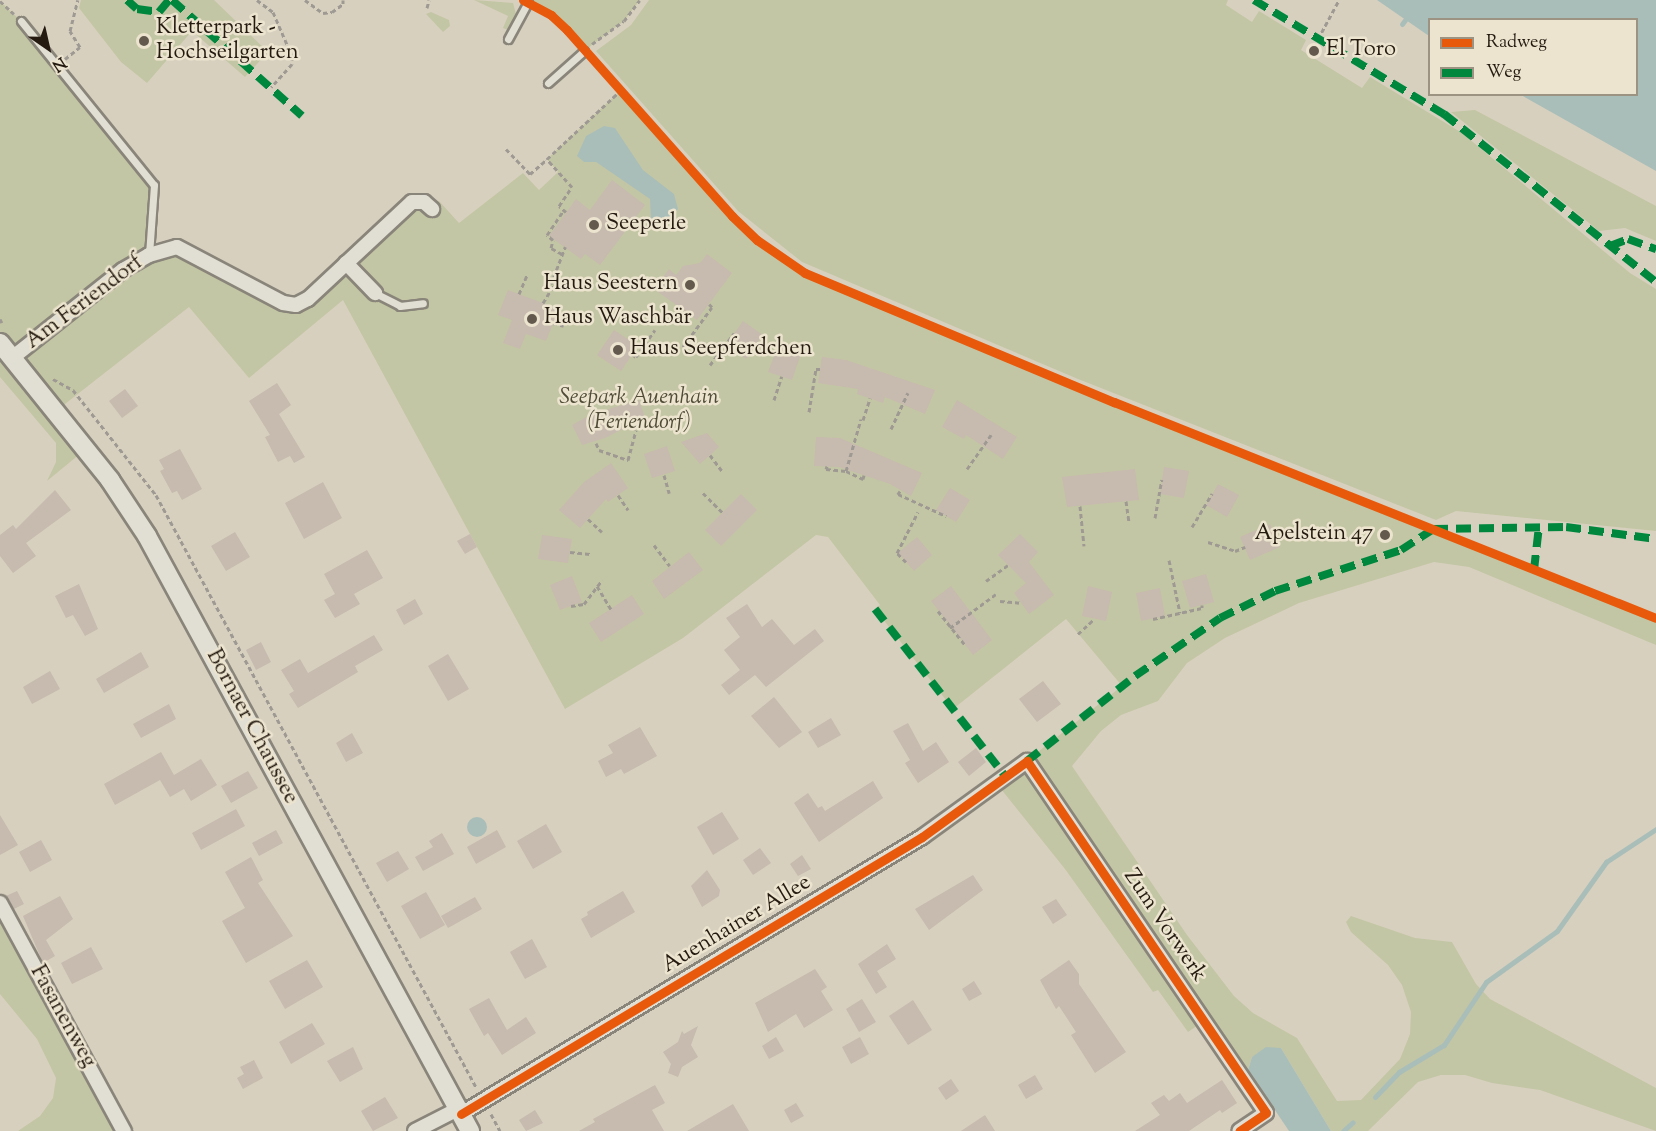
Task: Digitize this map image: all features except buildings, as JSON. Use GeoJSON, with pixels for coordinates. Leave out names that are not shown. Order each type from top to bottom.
{"type":"FeatureCollection","features":[{"type":"Feature","properties":{"kind":"street","name":"Am Feriendorf"},"geometry":{"type":"LineString","coordinates":[[12,357],[123,270],[149,255],[177,247],[283,303],[296,305],[308,299],[412,202],[424,202],[432,209]]}},
{"type":"Feature","properties":{"kind":"street"},"geometry":{"type":"LineString","coordinates":[[346,263],[375,293]]}},
{"type":"Feature","properties":{"kind":"street","name":"Bornaer Chaussee"},"geometry":{"type":"LineString","coordinates":[[0,343],[110,480],[147,537],[470,1131]]}},
{"type":"Feature","properties":{"kind":"street","name":"Auenhainer Allee"},"geometry":{"type":"LineString","coordinates":[[459,1111],[484,1101],[922,837],[1028,761]]}},
{"type":"Feature","properties":{"kind":"street","name":"Zum Vorwerk"},"geometry":{"type":"LineString","coordinates":[[1028,761],[1266,1113],[1239,1131]]}},
{"type":"Feature","properties":{"kind":"street","name":"Fasanenweg"},"geometry":{"type":"LineString","coordinates":[[0,903],[124,1131]]}},
{"type":"Feature","properties":{"kind":"street"},"geometry":{"type":"LineString","coordinates":[[415,1131],[459,1111]]}},
{"type":"Feature","properties":{"kind":"lane"},"geometry":{"type":"LineString","coordinates":[[508,39],[528,2]]}},
{"type":"Feature","properties":{"kind":"lane"},"geometry":{"type":"LineString","coordinates":[[21,21],[154,185],[149,255]]}},
{"type":"Feature","properties":{"kind":"lane"},"geometry":{"type":"LineString","coordinates":[[548,83],[584,51]]}},
{"type":"Feature","properties":{"kind":"lane"},"geometry":{"type":"LineString","coordinates":[[375,293],[400,306],[423,303]]}},
{"type":"Feature","properties":{"kind":"path"},"geometry":{"type":"LineString","coordinates":[[58,65],[80,47],[70,31],[78,0]]}},
{"type":"Feature","properties":{"kind":"path"},"geometry":{"type":"LineString","coordinates":[[257,0],[264,8],[271,7],[292,64],[271,87]]}},
{"type":"Feature","properties":{"kind":"path"},"geometry":{"type":"LineString","coordinates":[[305,0],[324,13],[332,12],[343,4],[343,0]]}},
{"type":"Feature","properties":{"kind":"path"},"geometry":{"type":"LineString","coordinates":[[427,8],[429,0]]}},
{"type":"Feature","properties":{"kind":"path"},"geometry":{"type":"LineString","coordinates":[[584,51],[624,21],[640,0]]}},
{"type":"Feature","properties":{"kind":"path"},"geometry":{"type":"LineString","coordinates":[[1318,39],[1339,0]]}},
{"type":"Feature","properties":{"kind":"path"},"geometry":{"type":"LineString","coordinates":[[0,1],[21,21]]}},
{"type":"Feature","properties":{"kind":"path"},"geometry":{"type":"LineString","coordinates":[[506,148],[530,174],[620,91]]}},
{"type":"Feature","properties":{"kind":"path"},"geometry":{"type":"LineString","coordinates":[[547,159],[572,187],[558,206],[565,211],[547,235],[553,240],[550,248],[562,254]]}},
{"type":"Feature","properties":{"kind":"path"},"geometry":{"type":"LineString","coordinates":[[543,303],[565,247]]}},
{"type":"Feature","properties":{"kind":"path"},"geometry":{"type":"LineString","coordinates":[[519,294],[527,274]]}},
{"type":"Feature","properties":{"kind":"path"},"geometry":{"type":"LineString","coordinates":[[683,346],[712,307],[709,304]]}},
{"type":"Feature","properties":{"kind":"path"},"geometry":{"type":"LineString","coordinates":[[553,323],[564,326]]}},
{"type":"Feature","properties":{"kind":"path"},"geometry":{"type":"LineString","coordinates":[[632,354],[636,357],[655,330]]}},
{"type":"Feature","properties":{"kind":"path"},"geometry":{"type":"LineString","coordinates":[[710,365],[734,333]]}},
{"type":"Feature","properties":{"kind":"path"},"geometry":{"type":"LineString","coordinates":[[809,412],[816,369],[820,369]]}},
{"type":"Feature","properties":{"kind":"path"},"geometry":{"type":"LineString","coordinates":[[774,400],[782,376]]}},
{"type":"Feature","properties":{"kind":"path"},"geometry":{"type":"LineString","coordinates":[[49,377],[73,390],[156,495],[500,1131]]}},
{"type":"Feature","properties":{"kind":"path"},"geometry":{"type":"LineString","coordinates":[[891,429],[908,393]]}},
{"type":"Feature","properties":{"kind":"path"},"geometry":{"type":"LineString","coordinates":[[846,471],[870,398]]}},
{"type":"Feature","properties":{"kind":"path"},"geometry":{"type":"LineString","coordinates":[[596,443],[599,450],[628,460],[636,430]]}},
{"type":"Feature","properties":{"kind":"path"},"geometry":{"type":"LineString","coordinates":[[967,469],[991,435]]}},
{"type":"Feature","properties":{"kind":"path"},"geometry":{"type":"LineString","coordinates":[[710,455],[722,471]]}},
{"type":"Feature","properties":{"kind":"path"},"geometry":{"type":"LineString","coordinates":[[827,466],[826,469],[846,471],[863,479],[864,475]]}},
{"type":"Feature","properties":{"kind":"path"},"geometry":{"type":"LineString","coordinates":[[664,474],[669,493]]}},
{"type":"Feature","properties":{"kind":"path"},"geometry":{"type":"LineString","coordinates":[[1155,518],[1162,480]]}},
{"type":"Feature","properties":{"kind":"path"},"geometry":{"type":"LineString","coordinates":[[900,491],[898,494],[946,516]]}},
{"type":"Feature","properties":{"kind":"path"},"geometry":{"type":"LineString","coordinates":[[703,493],[723,513]]}},
{"type":"Feature","properties":{"kind":"path"},"geometry":{"type":"LineString","coordinates":[[1192,527],[1212,494]]}},
{"type":"Feature","properties":{"kind":"path"},"geometry":{"type":"LineString","coordinates":[[618,495],[628,510]]}},
{"type":"Feature","properties":{"kind":"path"},"geometry":{"type":"LineString","coordinates":[[1126,501],[1129,523]]}},
{"type":"Feature","properties":{"kind":"path"},"geometry":{"type":"LineString","coordinates":[[1080,506],[1084,546]]}},
{"type":"Feature","properties":{"kind":"path"},"geometry":{"type":"LineString","coordinates":[[906,562],[897,553],[918,512]]}},
{"type":"Feature","properties":{"kind":"path"},"geometry":{"type":"LineString","coordinates":[[588,519],[602,532]]}},
{"type":"Feature","properties":{"kind":"path"},"geometry":{"type":"LineString","coordinates":[[1208,542],[1235,551],[1245,547]]}},
{"type":"Feature","properties":{"kind":"path"},"geometry":{"type":"LineString","coordinates":[[654,545],[670,566]]}},
{"type":"Feature","properties":{"kind":"path"},"geometry":{"type":"LineString","coordinates":[[570,552],[590,554]]}},
{"type":"Feature","properties":{"kind":"path"},"geometry":{"type":"LineString","coordinates":[[1169,560],[1180,613]]}},
{"type":"Feature","properties":{"kind":"path"},"geometry":{"type":"LineString","coordinates":[[986,581],[1008,565]]}},
{"type":"Feature","properties":{"kind":"path"},"geometry":{"type":"LineString","coordinates":[[571,606],[584,604],[602,580]]}},
{"type":"Feature","properties":{"kind":"path"},"geometry":{"type":"LineString","coordinates":[[597,586],[611,609]]}},
{"type":"Feature","properties":{"kind":"path"},"geometry":{"type":"LineString","coordinates":[[950,628],[996,594]]}},
{"type":"Feature","properties":{"kind":"path"},"geometry":{"type":"LineString","coordinates":[[1000,601],[1021,603]]}},
{"type":"Feature","properties":{"kind":"path"},"geometry":{"type":"LineString","coordinates":[[1153,618],[1202,608],[1202,605]]}},
{"type":"Feature","properties":{"kind":"path"},"geometry":{"type":"LineString","coordinates":[[938,611],[966,645]]}},
{"type":"Feature","properties":{"kind":"path"},"geometry":{"type":"LineString","coordinates":[[1078,634],[1094,619]]}},
{"type":"Feature","properties":{"kind":"green space","name":"Kletterpark - Hochseilgarten"},"geometry":{"type":"Polygon","coordinates":[[[81,0],[214,0],[268,52],[245,77],[192,31],[147,83],[121,62],[79,8],[81,0]]]}},
{"type":"Feature","properties":{"kind":"green space"},"geometry":{"type":"Polygon","coordinates":[[[474,0],[513,3],[516,14],[508,30],[503,28],[508,16],[474,0]]]}},
{"type":"Feature","properties":{"kind":"green space"},"geometry":{"type":"Polygon","coordinates":[[[523,0],[640,0],[624,21],[584,51],[551,15],[523,0]]]}},
{"type":"Feature","properties":{"kind":"green space"},"geometry":{"type":"Polygon","coordinates":[[[649,0],[1228,0],[1226,5],[1252,22],[1259,11],[1306,40],[1301,50],[1362,88],[1370,77],[1462,133],[1630,273],[1656,289],[1656,531],[1456,511],[1436,520],[1078,379],[802,262],[738,211],[596,51],[631,25],[649,0]]]}},
{"type":"Feature","properties":{"kind":"green space","name":"Seepark Auenhain (Feriendorf)"},"geometry":{"type":"Polygon","coordinates":[[[0,1],[21,21],[154,185],[150,255],[177,247],[296,305],[412,202],[432,209],[439,201],[459,223],[523,173],[539,190],[558,172],[547,159],[620,91],[732,216],[757,240],[805,273],[1114,402],[1656,618],[1656,645],[1469,567],[1434,562],[1299,603],[1225,638],[1187,663],[1158,701],[1121,715],[1101,731],[1072,766],[1187,935],[1234,996],[1253,1013],[1297,1038],[1337,1101],[1361,1100],[1400,1059],[1410,1034],[1411,1012],[1402,985],[1388,965],[1351,932],[1346,922],[1351,916],[1415,938],[1452,942],[1476,984],[1490,999],[1656,1088],[1656,1131],[1540,1090],[1492,1083],[1465,1075],[1441,1075],[1418,1082],[1368,1131],[1331,1131],[1281,1048],[1252,1057],[1248,1070],[1240,1075],[1204,1021],[1188,1032],[1158,990],[1153,992],[1065,869],[997,784],[1122,686],[1066,619],[953,709],[875,609],[880,605],[828,537],[816,535],[683,638],[565,709],[343,300],[249,378],[189,307],[56,411],[86,449],[47,481],[56,462],[56,443],[0,377],[0,1]]]}},
{"type":"Feature","properties":{"kind":"green space"},"geometry":{"type":"Polygon","coordinates":[[[431,12],[449,20],[450,26],[443,32],[426,14],[431,12]]]}},
{"type":"Feature","properties":{"kind":"green space"},"geometry":{"type":"Polygon","coordinates":[[[1475,110],[1656,206],[1656,241],[1625,228],[1599,231],[1451,112],[1475,110]]]}},
{"type":"Feature","properties":{"kind":"green space"},"geometry":{"type":"Polygon","coordinates":[[[0,903],[124,1131],[18,1131],[40,1116],[53,1098],[56,1078],[37,1039],[0,994],[0,903]]]}},
{"type":"Feature","properties":{"kind":"shaded area"},"geometry":{"type":"Polygon","coordinates":[[[1377,0],[1656,0],[1656,171],[1523,96],[1638,96],[1638,18],[1428,18],[1428,35],[1377,0]]]}},
{"type":"Feature","properties":{"kind":"shaded area"},"geometry":{"type":"Polygon","coordinates":[[[604,126],[615,128],[643,170],[674,194],[678,209],[661,229],[651,221],[650,199],[596,162],[584,162],[577,156],[586,136],[604,126]]]}},
{"type":"Feature","properties":{"kind":"shaded area"},"geometry":{"type":"Polygon","coordinates":[[[477,817],[484,820],[487,827],[484,834],[477,837],[470,834],[467,827],[470,820],[477,817]]]}},
{"type":"Feature","properties":{"kind":"shaded area"},"geometry":{"type":"Polygon","coordinates":[[[1266,1047],[1281,1048],[1331,1131],[1289,1131],[1248,1070],[1252,1057],[1266,1047]]]}},
{"type":"Feature","properties":{"kind":"waterway"},"geometry":{"type":"LineString","coordinates":[[1402,24],[1405,20]]}},
{"type":"Feature","properties":{"kind":"waterway"},"geometry":{"type":"LineString","coordinates":[[1375,1097],[1399,1072],[1444,1045],[1486,982],[1557,931],[1606,862],[1656,829]]}},
{"type":"Feature","properties":{"kind":"waterway"},"geometry":{"type":"LineString","coordinates":[[1343,1131],[1353,1122]]}},
{"type":"Feature","properties":{"kind":"marked path"},"geometry":{"type":"LineString","coordinates":[[127,0],[137,9],[159,12],[169,0]]}},
{"type":"Feature","properties":{"kind":"marked path"},"geometry":{"type":"LineString","coordinates":[[172,0],[302,116]]}},
{"type":"Feature","properties":{"kind":"marked path"},"geometry":{"type":"LineString","coordinates":[[1254,0],[1444,114],[1656,282]]}},
{"type":"Feature","properties":{"kind":"marked path"},"geometry":{"type":"LineString","coordinates":[[1610,246],[1628,239],[1656,249]]}},
{"type":"Feature","properties":{"kind":"marked path"},"geometry":{"type":"LineString","coordinates":[[1534,570],[1539,526]]}},
{"type":"Feature","properties":{"kind":"marked path"},"geometry":{"type":"LineString","coordinates":[[1027,761],[1135,676],[1220,618],[1275,591],[1401,550],[1433,529],[1566,527],[1656,539]]}},
{"type":"Feature","properties":{"kind":"marked path"},"geometry":{"type":"LineString","coordinates":[[875,609],[1006,777]]}},
{"type":"Feature","properties":{"kind":"cycle path"},"geometry":{"type":"LineString","coordinates":[[523,0],[551,15],[567,30],[732,216],[757,240],[805,273],[1114,402],[1656,618]]}},
{"type":"Feature","properties":{"kind":"cycle path"},"geometry":{"type":"LineString","coordinates":[[461,1114],[922,837],[1027,761],[1266,1113],[1239,1131]]}},
{"type":"Feature","properties":{"kind":"place","name":"Kletterpark - Hochseilgarten"},"geometry":{"type":"Point","coordinates":[144,41]}},
{"type":"Feature","properties":{"kind":"place","name":"El Toro"},"geometry":{"type":"Point","coordinates":[1314,51]}},
{"type":"Feature","properties":{"kind":"place","name":"Seeperle"},"geometry":{"type":"Point","coordinates":[594,225]}},
{"type":"Feature","properties":{"kind":"place","name":"Haus Seestern"},"geometry":{"type":"Point","coordinates":[690,285]}},
{"type":"Feature","properties":{"kind":"place","name":"Haus Waschbär"},"geometry":{"type":"Point","coordinates":[532,319]}},
{"type":"Feature","properties":{"kind":"place","name":"Haus Seepferdchen"},"geometry":{"type":"Point","coordinates":[618,350]}},
{"type":"Feature","properties":{"kind":"place","name":"Apelstein 47"},"geometry":{"type":"Point","coordinates":[1385,535]}}]}
